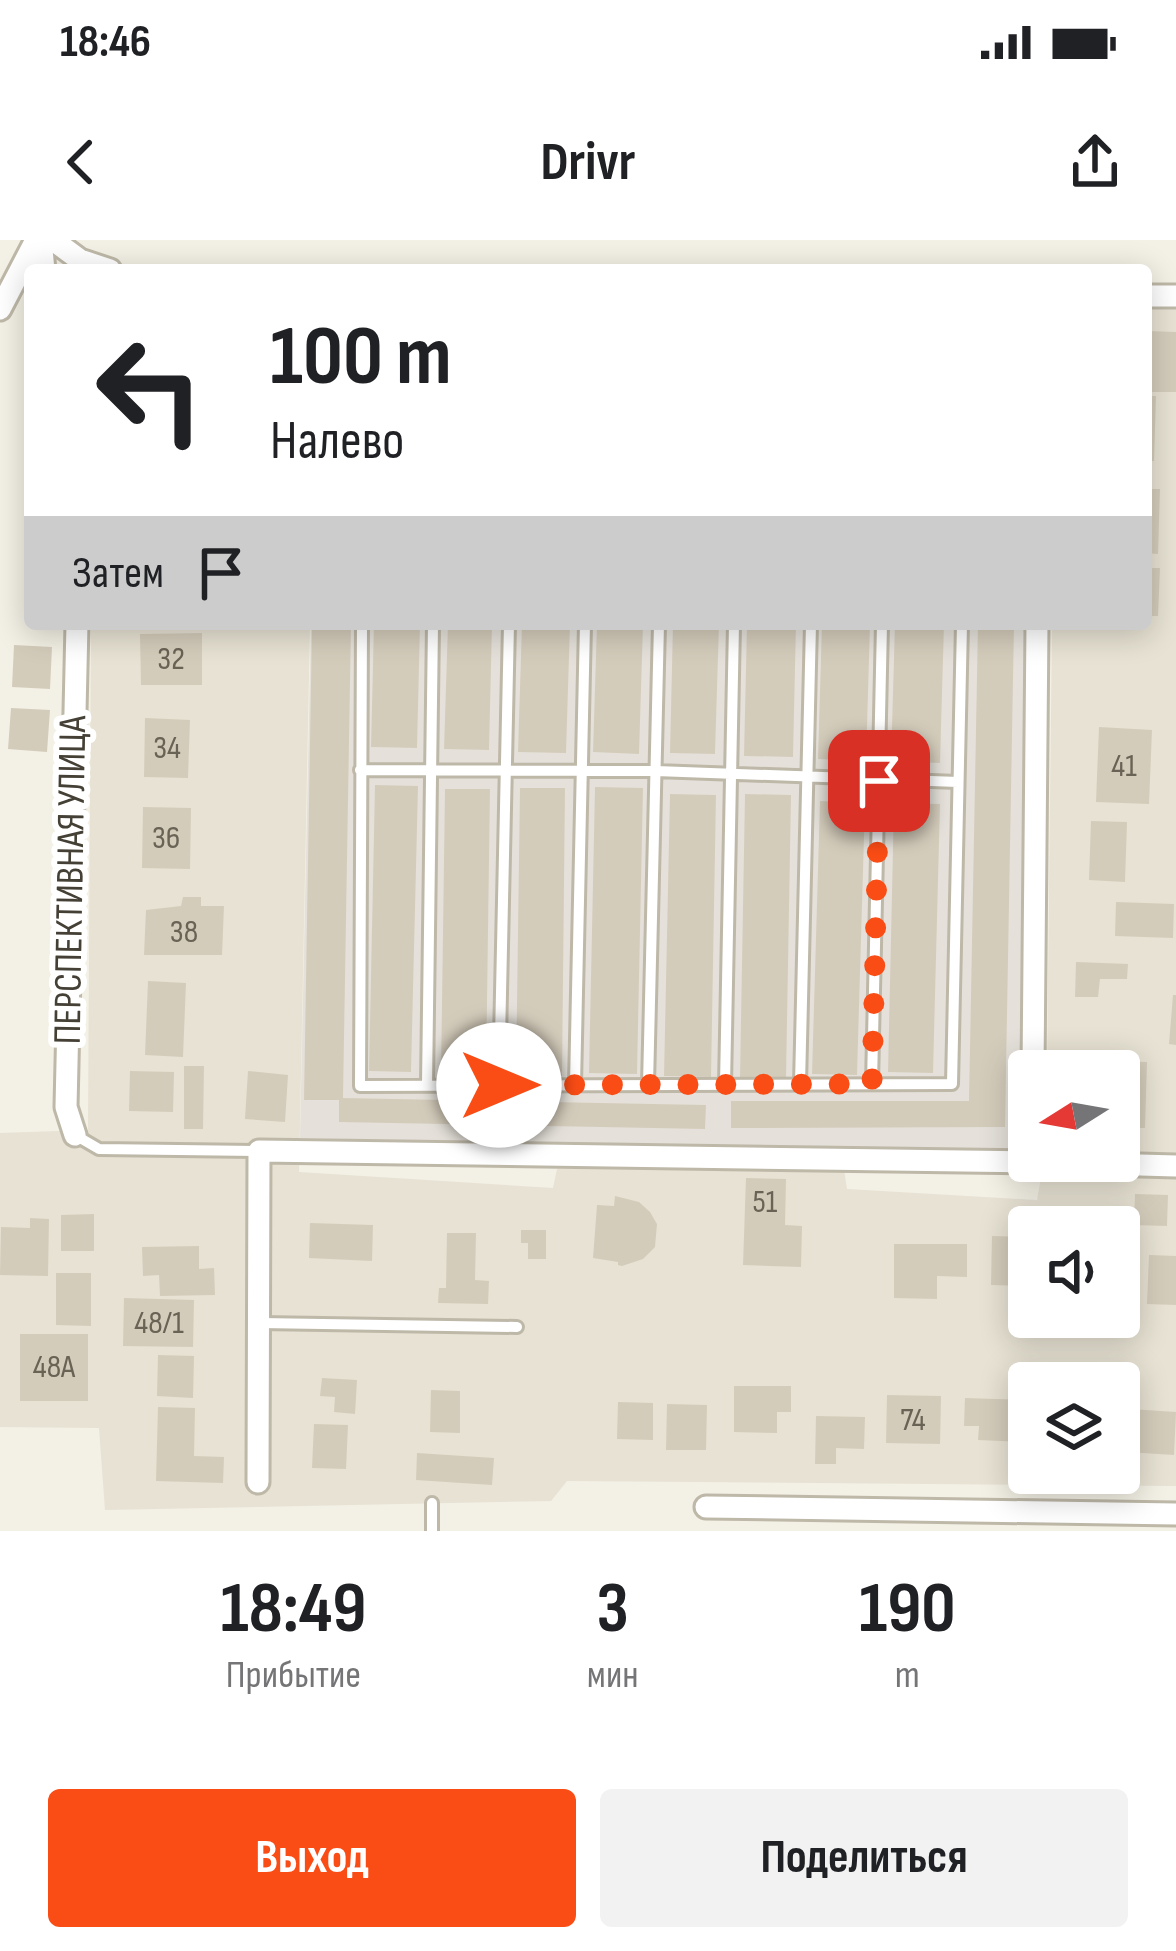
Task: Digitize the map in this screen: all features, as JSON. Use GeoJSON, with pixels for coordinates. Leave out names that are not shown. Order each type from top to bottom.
{"type":"FeatureCollection","features":[{"type":"Feature","properties":{"kind":"street"},"geometry":{"type":"LineString","coordinates":[[53,240],[92,264]]}},
{"type":"Feature","properties":{"kind":"street"},"geometry":{"type":"LineString","coordinates":[[0,309],[24,267]]}},
{"type":"Feature","properties":{"kind":"street","name":"ПЕРСПЕКТИВНАЯ УЛИЦА"},"geometry":{"type":"LineString","coordinates":[[75,1136],[67,1107],[77,630]]}},
{"type":"Feature","properties":{"kind":"street"},"geometry":{"type":"LineString","coordinates":[[1033,1050],[1037,630]]}},
{"type":"Feature","properties":{"kind":"street"},"geometry":{"type":"LineString","coordinates":[[257,1482],[260,1151],[1008,1161]]}},
{"type":"Feature","properties":{"kind":"street"},"geometry":{"type":"LineString","coordinates":[[1140,1165],[1176,1166]]}},
{"type":"Feature","properties":{"kind":"street"},"geometry":{"type":"LineString","coordinates":[[706,1508],[1176,1514]]}},
{"type":"Feature","properties":{"kind":"lane"},"geometry":{"type":"LineString","coordinates":[[362,630],[360,1086],[952,1084],[962,630]]}},
{"type":"Feature","properties":{"kind":"lane"},"geometry":{"type":"LineString","coordinates":[[428,1085],[433,630]]}},
{"type":"Feature","properties":{"kind":"lane"},"geometry":{"type":"LineString","coordinates":[[499,1085],[509,630]]}},
{"type":"Feature","properties":{"kind":"lane"},"geometry":{"type":"LineString","coordinates":[[575,1085],[585,630]]}},
{"type":"Feature","properties":{"kind":"lane"},"geometry":{"type":"LineString","coordinates":[[648,1085],[659,630]]}},
{"type":"Feature","properties":{"kind":"lane"},"geometry":{"type":"LineString","coordinates":[[725,1084],[734,630]]}},
{"type":"Feature","properties":{"kind":"lane"},"geometry":{"type":"LineString","coordinates":[[800,1084],[811,630]]}},
{"type":"Feature","properties":{"kind":"lane"},"geometry":{"type":"LineString","coordinates":[[872,1084],[882,630]]}},
{"type":"Feature","properties":{"kind":"lane"},"geometry":{"type":"LineString","coordinates":[[360,770],[656,771],[958,782]]}},
{"type":"Feature","properties":{"kind":"lane"},"geometry":{"type":"LineString","coordinates":[[75,1136],[99,1149],[260,1151]]}},
{"type":"Feature","properties":{"kind":"lane"},"geometry":{"type":"LineString","coordinates":[[260,1323],[517,1327]]}},
{"type":"Feature","properties":{"kind":"lane"},"geometry":{"type":"LineString","coordinates":[[432,1503],[432,1531]]}},
{"type":"Feature","properties":{"kind":"shaded area"},"geometry":{"type":"Polygon","coordinates":[[[1152,305],[1176,306],[1176,1486],[1140,1486],[1140,1362],[1008,1362],[1008,1485],[567,1481],[551,1501],[105,1510],[99,1428],[0,1427],[0,1133],[88,1130],[91,630],[310,630],[299,1172],[553,1188],[557,1169],[844,1170],[847,1189],[1037,1200],[1040,1182],[1140,1182],[1140,1050],[1047,1050],[1052,630],[1152,630],[1152,305]]]}},
{"type":"Feature","properties":{"kind":"shaded area"},"geometry":{"type":"Polygon","coordinates":[[[311,630],[1026,630],[1026,1050],[1008,1050],[1008,1153],[300,1138],[311,630]]]}},
{"type":"Feature","properties":{"kind":"building"},"geometry":{"type":"Polygon","coordinates":[[[1152,331],[1176,332],[1176,392],[1152,392],[1152,331]]]}},
{"type":"Feature","properties":{"kind":"building"},"geometry":{"type":"Polygon","coordinates":[[[1152,396],[1156,396],[1154,461],[1152,396]]]}},
{"type":"Feature","properties":{"kind":"building"},"geometry":{"type":"Polygon","coordinates":[[[1152,489],[1160,489],[1158,554],[1152,554],[1152,489]]]}},
{"type":"Feature","properties":{"kind":"building"},"geometry":{"type":"Polygon","coordinates":[[[1152,568],[1160,568],[1158,616],[1152,616],[1152,568]]]}},
{"type":"Feature","properties":{"kind":"building"},"geometry":{"type":"Polygon","coordinates":[[[312,630],[351,630],[343,1098],[706,1105],[705,1129],[339,1122],[339,1100],[304,1100],[312,630]]]}},
{"type":"Feature","properties":{"kind":"building"},"geometry":{"type":"Polygon","coordinates":[[[374,630],[420,630],[417,748],[371,747],[374,630]]]}},
{"type":"Feature","properties":{"kind":"building"},"geometry":{"type":"Polygon","coordinates":[[[448,630],[492,630],[489,750],[444,749],[448,630]]]}},
{"type":"Feature","properties":{"kind":"building"},"geometry":{"type":"Polygon","coordinates":[[[522,630],[570,630],[566,753],[518,752],[522,630]]]}},
{"type":"Feature","properties":{"kind":"building"},"geometry":{"type":"Polygon","coordinates":[[[597,630],[643,630],[639,754],[593,752],[597,630]]]}},
{"type":"Feature","properties":{"kind":"building"},"geometry":{"type":"Polygon","coordinates":[[[673,630],[719,630],[715,754],[670,753],[673,630]]]}},
{"type":"Feature","properties":{"kind":"building"},"geometry":{"type":"Polygon","coordinates":[[[747,630],[796,630],[793,757],[744,756],[747,630]]]}},
{"type":"Feature","properties":{"kind":"building"},"geometry":{"type":"Polygon","coordinates":[[[822,630],[870,630],[866,761],[818,759],[822,630]]]}},
{"type":"Feature","properties":{"kind":"building"},"geometry":{"type":"Polygon","coordinates":[[[895,630],[944,630],[940,763],[891,761],[895,630]]]}},
{"type":"Feature","properties":{"kind":"building"},"geometry":{"type":"Polygon","coordinates":[[[978,630],[1014,630],[1005,1127],[731,1128],[731,1101],[969,1101],[978,630]]]}},
{"type":"Feature","properties":{"kind":"building"},"geometry":{"type":"Polygon","coordinates":[[[202,633],[202,685],[141,685],[140,634],[202,633]]]}},
{"type":"Feature","properties":{"kind":"building"},"geometry":{"type":"Polygon","coordinates":[[[14,645],[52,647],[50,689],[12,687],[14,645]]]}},
{"type":"Feature","properties":{"kind":"building"},"geometry":{"type":"Polygon","coordinates":[[[11,708],[50,710],[47,752],[8,749],[11,708]]]}},
{"type":"Feature","properties":{"kind":"building"},"geometry":{"type":"Polygon","coordinates":[[[145,718],[190,720],[188,778],[144,777],[145,718]]]}},
{"type":"Feature","properties":{"kind":"building"},"geometry":{"type":"Polygon","coordinates":[[[1099,727],[1152,730],[1149,804],[1096,802],[1099,727]]]}},
{"type":"Feature","properties":{"kind":"building"},"geometry":{"type":"Polygon","coordinates":[[[375,785],[418,786],[411,1072],[369,1071],[375,785]]]}},
{"type":"Feature","properties":{"kind":"building"},"geometry":{"type":"Polygon","coordinates":[[[595,787],[643,788],[637,1074],[589,1073],[595,787]]]}},
{"type":"Feature","properties":{"kind":"building"},"geometry":{"type":"Polygon","coordinates":[[[520,788],[565,788],[562,1076],[516,1075],[520,788]]]}},
{"type":"Feature","properties":{"kind":"building"},"geometry":{"type":"Polygon","coordinates":[[[445,789],[490,789],[486,1074],[441,1074],[445,789]]]}},
{"type":"Feature","properties":{"kind":"building"},"geometry":{"type":"Polygon","coordinates":[[[670,794],[716,795],[711,1077],[664,1076],[670,794]]]}},
{"type":"Feature","properties":{"kind":"building"},"geometry":{"type":"Polygon","coordinates":[[[745,794],[791,795],[786,1078],[740,1077],[745,794]]]}},
{"type":"Feature","properties":{"kind":"building"},"geometry":{"type":"Polygon","coordinates":[[[820,801],[865,803],[857,1075],[812,1074],[820,801]]]}},
{"type":"Feature","properties":{"kind":"building"},"geometry":{"type":"Polygon","coordinates":[[[894,803],[940,804],[933,1073],[888,1072],[894,803]]]}},
{"type":"Feature","properties":{"kind":"building"},"geometry":{"type":"Polygon","coordinates":[[[143,807],[191,808],[190,869],[142,868],[143,807]]]}},
{"type":"Feature","properties":{"kind":"building"},"geometry":{"type":"Polygon","coordinates":[[[1091,821],[1127,822],[1125,882],[1089,880],[1091,821]]]}},
{"type":"Feature","properties":{"kind":"building"},"geometry":{"type":"Polygon","coordinates":[[[183,897],[201,897],[201,906],[224,906],[222,955],[144,955],[146,910],[181,906],[183,897]]]}},
{"type":"Feature","properties":{"kind":"building"},"geometry":{"type":"Polygon","coordinates":[[[1116,902],[1174,904],[1173,938],[1115,936],[1116,902]]]}},
{"type":"Feature","properties":{"kind":"building"},"geometry":{"type":"Polygon","coordinates":[[[1076,962],[1128,964],[1127,979],[1100,979],[1098,997],[1075,997],[1076,962]]]}},
{"type":"Feature","properties":{"kind":"building"},"geometry":{"type":"Polygon","coordinates":[[[148,981],[186,983],[183,1057],[145,1055],[148,981]]]}},
{"type":"Feature","properties":{"kind":"building"},"geometry":{"type":"Polygon","coordinates":[[[1176,995],[1176,1045],[1169,1044],[1176,995]]]}},
{"type":"Feature","properties":{"kind":"building"},"geometry":{"type":"Polygon","coordinates":[[[1140,1062],[1147,1062],[1145,1128],[1140,1128],[1140,1062]]]}},
{"type":"Feature","properties":{"kind":"building"},"geometry":{"type":"Polygon","coordinates":[[[184,1066],[204,1066],[203,1129],[184,1129],[184,1066]]]}},
{"type":"Feature","properties":{"kind":"building"},"geometry":{"type":"Polygon","coordinates":[[[130,1071],[174,1072],[173,1112],[129,1111],[130,1071]]]}},
{"type":"Feature","properties":{"kind":"building"},"geometry":{"type":"Polygon","coordinates":[[[248,1071],[288,1075],[285,1122],[245,1119],[248,1071]]]}},
{"type":"Feature","properties":{"kind":"building"},"geometry":{"type":"Polygon","coordinates":[[[746,1178],[786,1179],[785,1225],[802,1226],[801,1267],[743,1265],[746,1178]]]}},
{"type":"Feature","properties":{"kind":"building"},"geometry":{"type":"Polygon","coordinates":[[[1135,1194],[1168,1195],[1167,1226],[1140,1225],[1140,1206],[1135,1206],[1135,1194]]]}},
{"type":"Feature","properties":{"kind":"building"},"geometry":{"type":"Polygon","coordinates":[[[615,1196],[639,1202],[657,1224],[655,1247],[643,1259],[622,1266],[593,1258],[597,1205],[614,1206],[615,1196]]]}},
{"type":"Feature","properties":{"kind":"building"},"geometry":{"type":"Polygon","coordinates":[[[94,1214],[94,1251],[61,1251],[61,1215],[94,1214]]]}},
{"type":"Feature","properties":{"kind":"building"},"geometry":{"type":"Polygon","coordinates":[[[30,1218],[49,1219],[48,1276],[0,1275],[1,1227],[30,1228],[30,1218]]]}},
{"type":"Feature","properties":{"kind":"building"},"geometry":{"type":"Polygon","coordinates":[[[310,1223],[373,1225],[372,1261],[309,1258],[310,1223]]]}},
{"type":"Feature","properties":{"kind":"building"},"geometry":{"type":"Polygon","coordinates":[[[521,1230],[546,1230],[546,1259],[528,1259],[528,1243],[521,1243],[521,1230]]]}},
{"type":"Feature","properties":{"kind":"building"},"geometry":{"type":"Polygon","coordinates":[[[447,1233],[476,1233],[475,1280],[489,1281],[488,1304],[438,1303],[439,1288],[446,1288],[447,1233]]]}},
{"type":"Feature","properties":{"kind":"building"},"geometry":{"type":"Polygon","coordinates":[[[992,1236],[1008,1236],[1008,1285],[991,1285],[992,1236]]]}},
{"type":"Feature","properties":{"kind":"building"},"geometry":{"type":"Polygon","coordinates":[[[894,1244],[967,1244],[967,1277],[937,1276],[937,1299],[894,1298],[894,1244]]]}},
{"type":"Feature","properties":{"kind":"building"},"geometry":{"type":"Polygon","coordinates":[[[199,1246],[199,1269],[214,1268],[215,1295],[160,1296],[159,1275],[143,1276],[142,1247],[199,1246]]]}},
{"type":"Feature","properties":{"kind":"building"},"geometry":{"type":"Polygon","coordinates":[[[1149,1255],[1176,1256],[1176,1305],[1147,1304],[1149,1255]]]}},
{"type":"Feature","properties":{"kind":"building"},"geometry":{"type":"Polygon","coordinates":[[[56,1273],[91,1273],[91,1326],[56,1325],[56,1273]]]}},
{"type":"Feature","properties":{"kind":"building"},"geometry":{"type":"Polygon","coordinates":[[[124,1298],[194,1300],[193,1347],[123,1346],[124,1298]]]}},
{"type":"Feature","properties":{"kind":"building"},"geometry":{"type":"Polygon","coordinates":[[[20,1334],[88,1334],[88,1401],[20,1401],[20,1334]]]}},
{"type":"Feature","properties":{"kind":"building"},"geometry":{"type":"Polygon","coordinates":[[[158,1355],[194,1356],[193,1398],[157,1396],[158,1355]]]}},
{"type":"Feature","properties":{"kind":"building"},"geometry":{"type":"Polygon","coordinates":[[[322,1378],[357,1380],[355,1414],[334,1412],[335,1397],[320,1396],[322,1378]]]}},
{"type":"Feature","properties":{"kind":"building"},"geometry":{"type":"Polygon","coordinates":[[[734,1386],[791,1386],[791,1412],[777,1412],[777,1433],[734,1432],[734,1386]]]}},
{"type":"Feature","properties":{"kind":"building"},"geometry":{"type":"Polygon","coordinates":[[[431,1390],[460,1391],[460,1433],[430,1432],[431,1390]]]}},
{"type":"Feature","properties":{"kind":"building"},"geometry":{"type":"Polygon","coordinates":[[[887,1395],[941,1396],[940,1444],[886,1443],[887,1395]]]}},
{"type":"Feature","properties":{"kind":"building"},"geometry":{"type":"Polygon","coordinates":[[[965,1398],[1008,1399],[1008,1441],[978,1440],[979,1426],[964,1426],[965,1398]]]}},
{"type":"Feature","properties":{"kind":"building"},"geometry":{"type":"Polygon","coordinates":[[[618,1402],[653,1403],[653,1440],[617,1439],[618,1402]]]}},
{"type":"Feature","properties":{"kind":"building"},"geometry":{"type":"Polygon","coordinates":[[[667,1404],[707,1405],[706,1450],[666,1450],[667,1404]]]}},
{"type":"Feature","properties":{"kind":"building"},"geometry":{"type":"Polygon","coordinates":[[[158,1407],[195,1408],[194,1456],[224,1457],[223,1483],[156,1481],[158,1407]]]}},
{"type":"Feature","properties":{"kind":"building"},"geometry":{"type":"Polygon","coordinates":[[[1140,1410],[1176,1412],[1174,1455],[1140,1453],[1140,1410]]]}},
{"type":"Feature","properties":{"kind":"building"},"geometry":{"type":"Polygon","coordinates":[[[816,1416],[865,1417],[864,1449],[836,1448],[836,1464],[815,1464],[816,1416]]]}},
{"type":"Feature","properties":{"kind":"building"},"geometry":{"type":"Polygon","coordinates":[[[314,1424],[348,1425],[346,1469],[312,1468],[314,1424]]]}},
{"type":"Feature","properties":{"kind":"building"},"geometry":{"type":"Polygon","coordinates":[[[417,1453],[494,1458],[492,1485],[416,1480],[417,1453]]]}},
{"type":"Feature","properties":{"kind":"route"},"geometry":{"type":"LineString","coordinates":[[499,1085],[872,1084],[879,781]]}}]}
